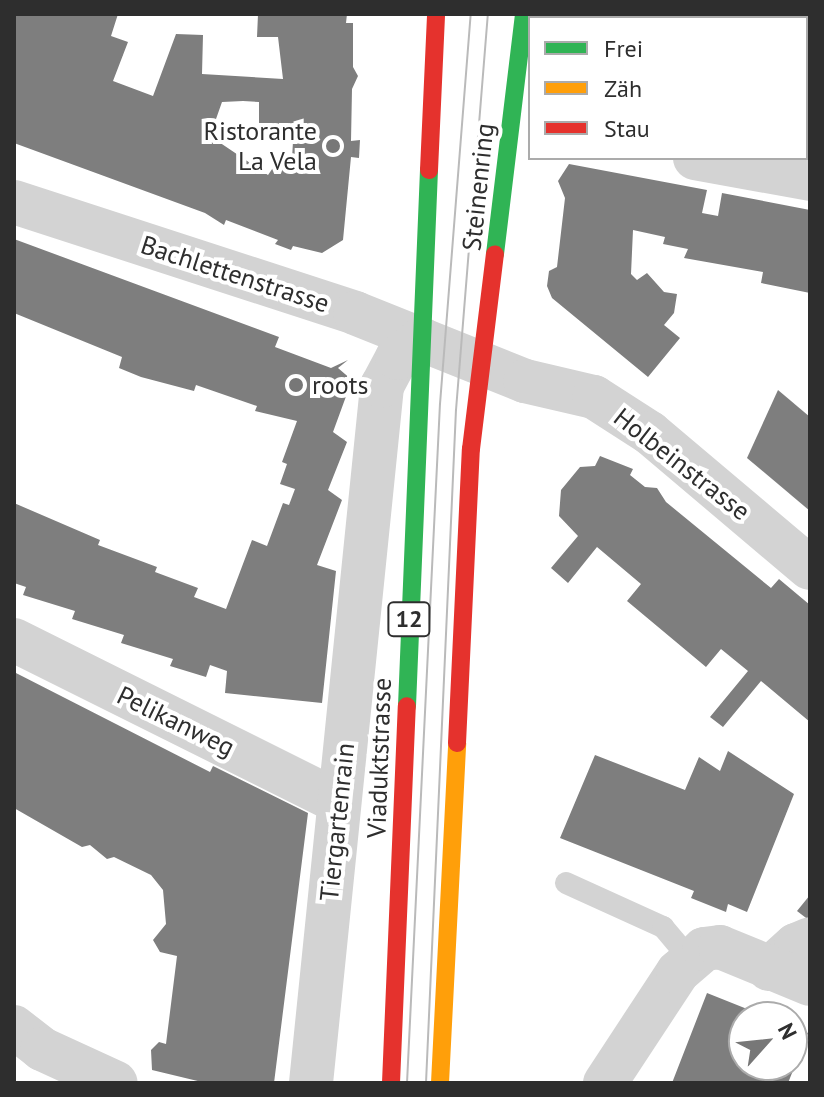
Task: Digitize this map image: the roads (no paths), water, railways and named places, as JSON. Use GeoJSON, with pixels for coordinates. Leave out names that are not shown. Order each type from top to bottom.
{"type":"FeatureCollection","features":[{"type":"Feature","properties":{"kind":"main road","name":"Steinenring"},"geometry":{"type":"LineString","coordinates":[[436,14],[452,352]]}},
{"type":"Feature","properties":{"kind":"main road","name":"Steinenring"},"geometry":{"type":"LineString","coordinates":[[452,352],[521,125],[524,14]]}},
{"type":"Feature","properties":{"kind":"main road","name":"Viaduktstrasse"},"geometry":{"type":"LineString","coordinates":[[391,1083],[400,899],[452,352]]}},
{"type":"Feature","properties":{"kind":"main road","name":"12"},"geometry":{"type":"LineString","coordinates":[[440,1083],[471,449],[452,352]]}},
{"type":"Feature","properties":{"kind":"street"},"geometry":{"type":"LineString","coordinates":[[706,160],[810,179]]}},
{"type":"Feature","properties":{"kind":"street","name":"Bachlettenstrasse"},"geometry":{"type":"LineString","coordinates":[[14,202],[452,352]]}},
{"type":"Feature","properties":{"kind":"street","name":"Holbeinstrasse"},"geometry":{"type":"LineString","coordinates":[[452,352],[525,381],[594,397],[650,433],[810,568]]}},
{"type":"Feature","properties":{"kind":"street","name":"Tiergartenrain"},"geometry":{"type":"LineString","coordinates":[[311,1083],[382,386],[397,358],[452,352]]}},
{"type":"Feature","properties":{"kind":"street","name":"Pelikanweg"},"geometry":{"type":"LineString","coordinates":[[14,640],[339,802]]}},
{"type":"Feature","properties":{"kind":"street"},"geometry":{"type":"LineString","coordinates":[[769,969],[796,945],[810,939]]}},
{"type":"Feature","properties":{"kind":"street"},"geometry":{"type":"LineString","coordinates":[[605,1083],[690,959],[704,949],[720,947],[810,984]]}},
{"type":"Feature","properties":{"kind":"street"},"geometry":{"type":"LineString","coordinates":[[14,1027],[42,1049],[116,1083]]}},
{"type":"Feature","properties":{"kind":"lane"},"geometry":{"type":"LineString","coordinates":[[566,883],[663,927],[690,959]]}},
{"type":"Feature","properties":{"kind":"tram line"},"geometry":{"type":"LineString","coordinates":[[407,1083],[440,404],[471,14]]}},
{"type":"Feature","properties":{"kind":"tram line"},"geometry":{"type":"LineString","coordinates":[[426,1083],[456,410],[488,14]]}},
{"type":"Feature","properties":{"kind":"place","name":"Ristorante La Vela"},"geometry":{"type":"Point","coordinates":[333,146]}},
{"type":"Feature","properties":{"kind":"place","name":"roots"},"geometry":{"type":"Point","coordinates":[296,385]}}]}
